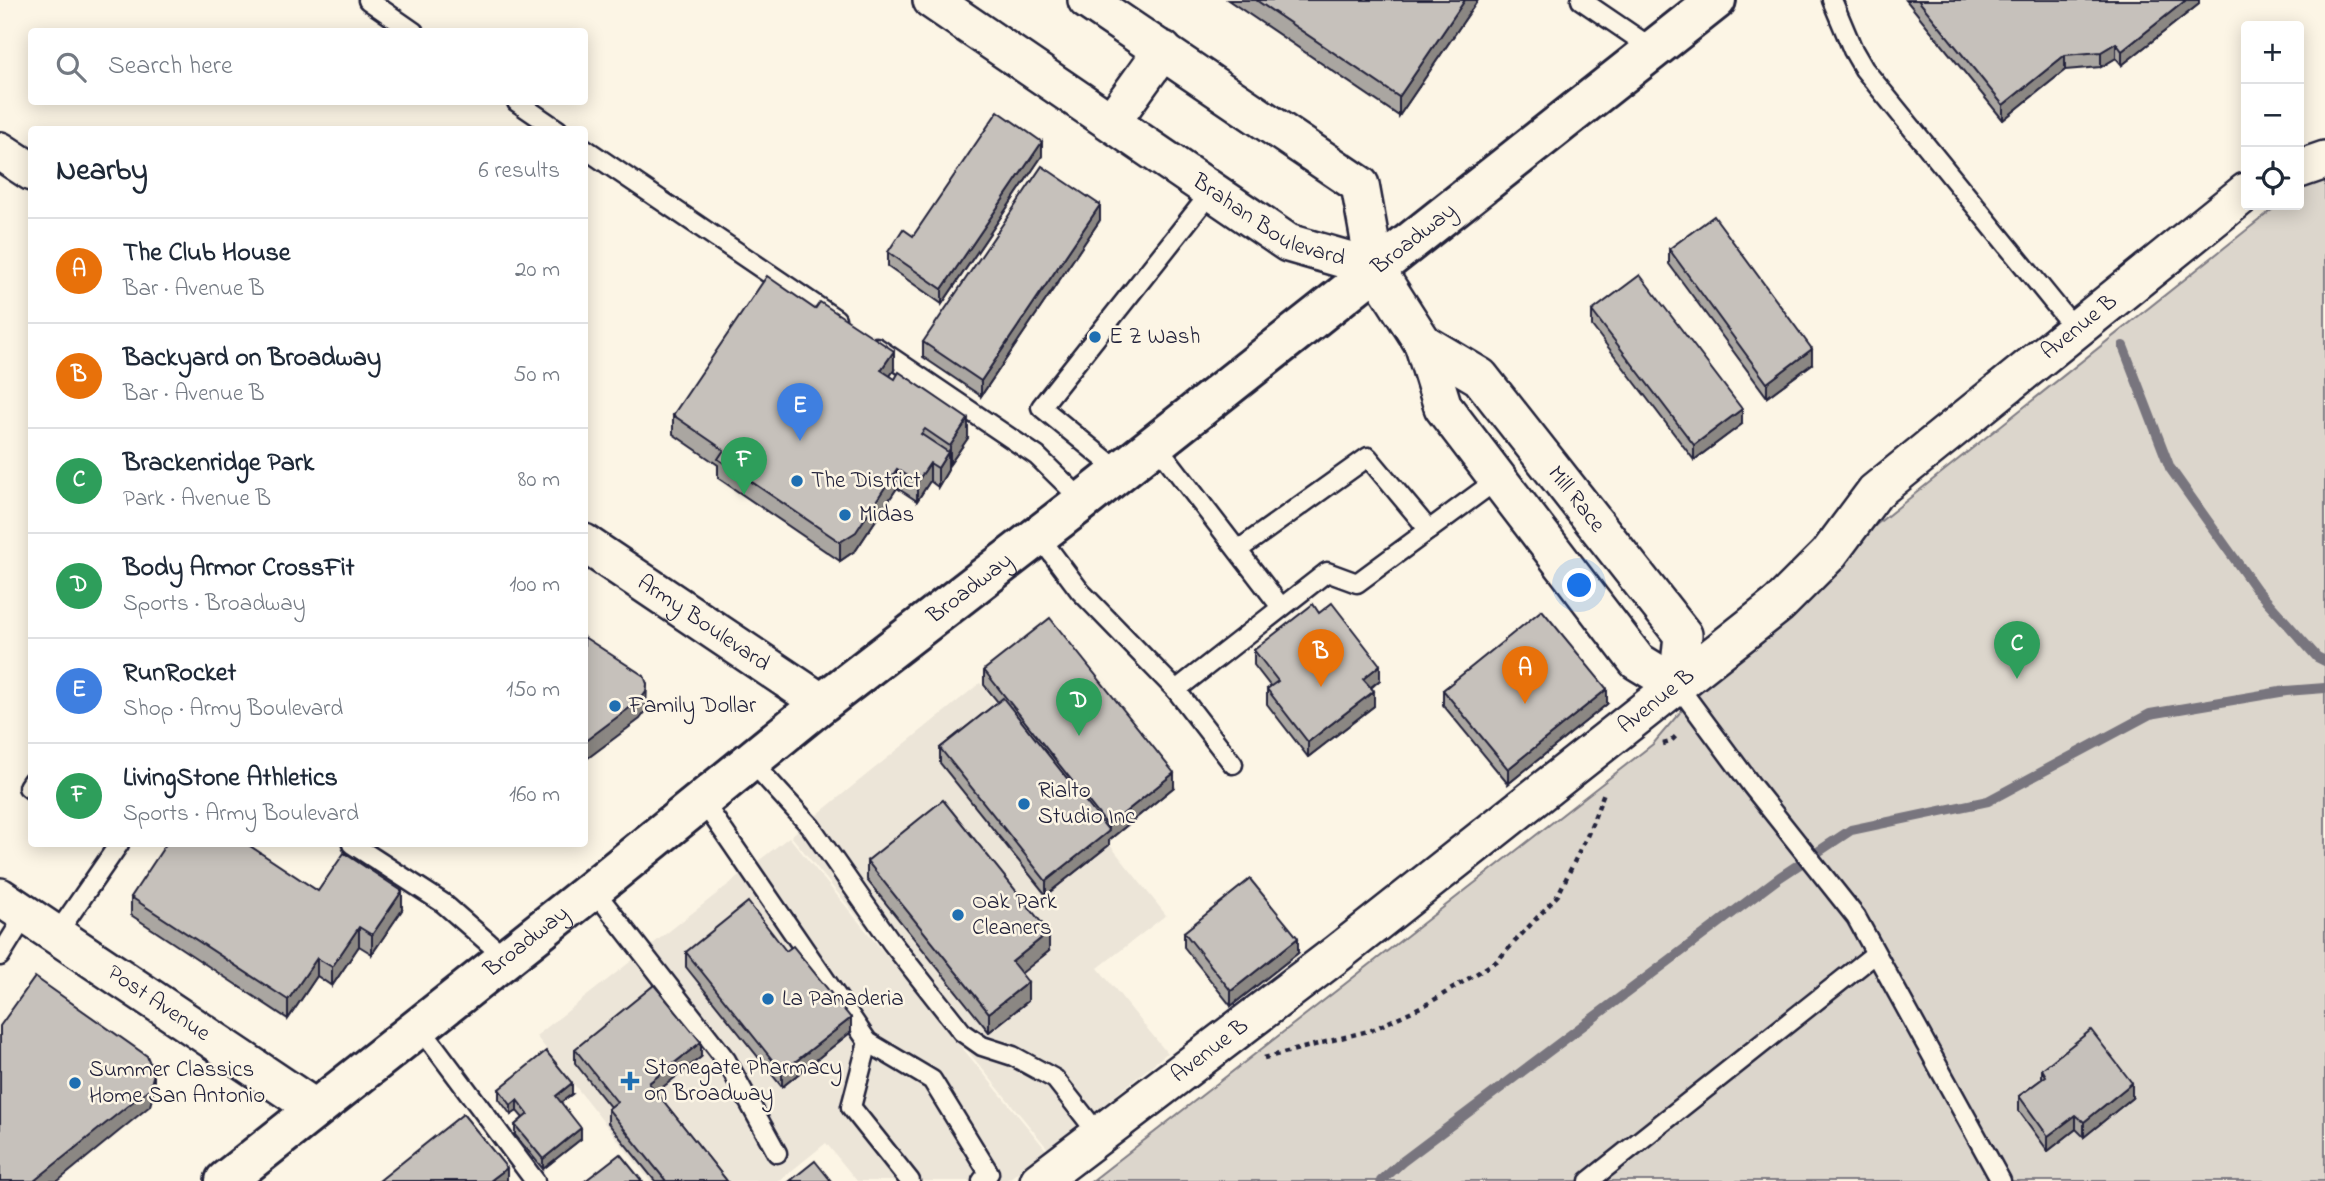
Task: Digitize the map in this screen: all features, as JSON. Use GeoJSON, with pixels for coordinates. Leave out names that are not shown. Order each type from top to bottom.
{"type":"FeatureCollection","features":[{"type":"Feature","properties":{"kind":"main road","name":"Broadway"},"geometry":{"type":"LineString","coordinates":[[240,1177],[316,1109],[822,703],[1083,501],[1716,0]]}},
{"type":"Feature","properties":{"kind":"street","name":"Brahan Boulevard"},"geometry":{"type":"LineString","coordinates":[[932,0],[1287,243],[1375,268],[1360,185],[1087,0]]}},
{"type":"Feature","properties":{"kind":"street"},"geometry":{"type":"LineString","coordinates":[[1112,121],[1163,50]]}},
{"type":"Feature","properties":{"kind":"street"},"geometry":{"type":"LineString","coordinates":[[0,151],[28,169]]}},
{"type":"Feature","properties":{"kind":"street"},"geometry":{"type":"LineString","coordinates":[[2304,167],[2325,160]]}},
{"type":"Feature","properties":{"kind":"street","name":"Avenue B"},"geometry":{"type":"LineString","coordinates":[[1039,1181],[1338,953],[1779,604],[1834,548],[1875,492],[2241,196]]}},
{"type":"Feature","properties":{"kind":"street","name":"Mill Race"},"geometry":{"type":"LineString","coordinates":[[1375,268],[1423,343],[1443,407],[1637,661],[1678,686],[1683,635],[1480,377],[1423,343]]}},
{"type":"Feature","properties":{"kind":"street","name":"Army Boulevard"},"geometry":{"type":"LineString","coordinates":[[588,546],[822,703]]}},
{"type":"Feature","properties":{"kind":"street","name":"Post Avenue"},"geometry":{"type":"LineString","coordinates":[[13,905],[316,1109]]}},
{"type":"Feature","properties":{"kind":"lane"},"geometry":{"type":"LineString","coordinates":[[368,0],[408,28]]}},
{"type":"Feature","properties":{"kind":"lane"},"geometry":{"type":"LineString","coordinates":[[1581,0],[1653,49]]}},
{"type":"Feature","properties":{"kind":"lane"},"geometry":{"type":"LineString","coordinates":[[1832,0],[1864,69],[2074,329]]}},
{"type":"Feature","properties":{"kind":"lane"},"geometry":{"type":"LineString","coordinates":[[521,105],[552,126]]}},
{"type":"Feature","properties":{"kind":"lane"},"geometry":{"type":"LineString","coordinates":[[588,151],[1037,456],[1083,501]]}},
{"type":"Feature","properties":{"kind":"lane"},"geometry":{"type":"LineString","coordinates":[[1119,471],[1041,407],[1212,191]]}},
{"type":"Feature","properties":{"kind":"lane"},"geometry":{"type":"LineString","coordinates":[[1156,443],[1281,607]]}},
{"type":"Feature","properties":{"kind":"lane"},"geometry":{"type":"LineString","coordinates":[[1238,550],[1368,457],[1429,530]]}},
{"type":"Feature","properties":{"kind":"lane"},"geometry":{"type":"LineString","coordinates":[[1176,690],[1327,572],[1357,583],[1498,479]]}},
{"type":"Feature","properties":{"kind":"lane"},"geometry":{"type":"LineString","coordinates":[[1038,535],[1080,591],[1176,690],[1233,764]]}},
{"type":"Feature","properties":{"kind":"lane","name":"Mill Race"},"geometry":{"type":"LineString","coordinates":[[1678,686],[1752,786],[1856,917],[2001,1181]]}},
{"type":"Feature","properties":{"kind":"lane"},"geometry":{"type":"LineString","coordinates":[[751,761],[811,827],[892,943],[962,1032],[982,1046],[1013,1055],[1055,1079],[1099,1135]]}},
{"type":"Feature","properties":{"kind":"lane"},"geometry":{"type":"LineString","coordinates":[[702,800],[868,1042],[932,1080],[989,1173],[982,1181]]}},
{"type":"Feature","properties":{"kind":"lane"},"geometry":{"type":"LineString","coordinates":[[57,935],[116,847]]}},
{"type":"Feature","properties":{"kind":"lane"},"geometry":{"type":"LineString","coordinates":[[357,847],[443,904],[506,958]]}},
{"type":"Feature","properties":{"kind":"lane"},"geometry":{"type":"LineString","coordinates":[[593,889],[726,1060],[777,1153]]}},
{"type":"Feature","properties":{"kind":"lane"},"geometry":{"type":"LineString","coordinates":[[0,956],[13,905]]}},
{"type":"Feature","properties":{"kind":"lane"},"geometry":{"type":"LineString","coordinates":[[1589,1181],[1875,954]]}},
{"type":"Feature","properties":{"kind":"lane"},"geometry":{"type":"LineString","coordinates":[[419,1026],[535,1181]]}},
{"type":"Feature","properties":{"kind":"lane"},"geometry":{"type":"LineString","coordinates":[[868,1042],[851,1107],[910,1181]]}},
{"type":"Feature","properties":{"kind":"path"},"geometry":{"type":"LineString","coordinates":[[1657,746],[1670,742]]}},
{"type":"Feature","properties":{"kind":"path"},"geometry":{"type":"LineString","coordinates":[[1254,1061],[1372,1030],[1429,1003],[1497,961],[1558,895],[1588,834],[1606,787]]}},
{"type":"Feature","properties":{"kind":"shaded area"},"geometry":{"type":"Polygon","coordinates":[[[2325,167],[2325,1181],[1092,1181],[1653,744],[1764,614],[2272,210],[2304,210],[2304,184],[2325,167]]]}},
{"type":"Feature","properties":{"kind":"shaded area"},"geometry":{"type":"Polygon","coordinates":[[[980,683],[1166,915],[1098,968],[1167,1053],[1049,1150],[791,836],[980,683]]]}},
{"type":"Feature","properties":{"kind":"shaded area"},"geometry":{"type":"Polygon","coordinates":[[[789,837],[1047,1151],[1006,1181],[857,1181],[826,1143],[779,1181],[650,1181],[536,1036],[789,837]]]}},
{"type":"Feature","properties":{"kind":"building"},"geometry":{"type":"Polygon","coordinates":[[[1256,0],[1465,0],[1399,97],[1256,0]]]}},
{"type":"Feature","properties":{"kind":"building"},"geometry":{"type":"Polygon","coordinates":[[[1918,0],[2186,0],[2122,51],[2116,43],[2101,52],[2065,55],[2003,105],[1918,0]]]}},
{"type":"Feature","properties":{"kind":"building"},"geometry":{"type":"Polygon","coordinates":[[[998,111],[1042,142],[942,289],[888,252],[903,229],[913,236],[998,111]]]}},
{"type":"Feature","properties":{"kind":"building"},"geometry":{"type":"Polygon","coordinates":[[[1042,166],[1100,205],[981,381],[923,342],[1042,166]]]}},
{"type":"Feature","properties":{"kind":"building"},"geometry":{"type":"Polygon","coordinates":[[[1714,216],[1812,349],[1767,383],[1669,249],[1714,216]]]}},
{"type":"Feature","properties":{"kind":"building"},"geometry":{"type":"Polygon","coordinates":[[[1640,275],[1742,409],[1694,445],[1592,311],[1640,275]]]}},
{"type":"Feature","properties":{"kind":"building"},"geometry":{"type":"Polygon","coordinates":[[[767,276],[815,309],[820,302],[894,351],[881,370],[895,379],[899,372],[968,419],[950,446],[925,429],[921,434],[948,452],[938,468],[930,463],[917,482],[897,469],[856,532],[840,542],[718,459],[724,450],[673,415],[767,276]]]}},
{"type":"Feature","properties":{"kind":"building"},"geometry":{"type":"Polygon","coordinates":[[[1332,603],[1380,665],[1363,679],[1374,691],[1308,742],[1267,689],[1278,681],[1254,650],[1313,604],[1319,613],[1332,603]]]}},
{"type":"Feature","properties":{"kind":"building"},"geometry":{"type":"Polygon","coordinates":[[[1542,610],[1607,689],[1508,769],[1443,690],[1542,610]]]}},
{"type":"Feature","properties":{"kind":"building"},"geometry":{"type":"Polygon","coordinates":[[[1050,618],[1174,773],[1108,826],[984,670],[1050,618]]]}},
{"type":"Feature","properties":{"kind":"building","name":"Family Dollar"},"geometry":{"type":"Polygon","coordinates":[[[588,640],[644,676],[646,692],[640,700],[588,739],[588,640]]]}},
{"type":"Feature","properties":{"kind":"building","name":"Rialto Studio Inc"},"geometry":{"type":"Polygon","coordinates":[[[1003,698],[1109,831],[1046,881],[940,748],[1003,698]]]}},
{"type":"Feature","properties":{"kind":"building","name":"Oak Park Cleaners"},"geometry":{"type":"Polygon","coordinates":[[[943,800],[1049,932],[1012,962],[1028,982],[989,1013],[867,861],[943,800]]]}},
{"type":"Feature","properties":{"kind":"building"},"geometry":{"type":"Polygon","coordinates":[[[164,847],[252,847],[318,891],[344,853],[402,891],[372,935],[359,927],[332,967],[317,958],[288,1000],[131,897],[164,847]]]}},
{"type":"Feature","properties":{"kind":"building"},"geometry":{"type":"Polygon","coordinates":[[[1250,879],[1298,938],[1231,991],[1184,932],[1250,879]]]}},
{"type":"Feature","properties":{"kind":"building","name":"La Panaderia"},"geometry":{"type":"Polygon","coordinates":[[[748,902],[786,951],[793,946],[851,1018],[782,1072],[686,952],[748,902]]]}},
{"type":"Feature","properties":{"kind":"building","name":"Summer Classics Home San Antonio"},"geometry":{"type":"Polygon","coordinates":[[[35,977],[147,1056],[154,1073],[150,1088],[34,1181],[0,1181],[0,1026],[35,977]]]}},
{"type":"Feature","properties":{"kind":"building","name":"Stonegate Pharmacy on Broadway"},"geometry":{"type":"Polygon","coordinates":[[[654,985],[701,1042],[649,1083],[727,1181],[666,1181],[608,1109],[617,1102],[575,1049],[654,985]]]}},
{"type":"Feature","properties":{"kind":"building"},"geometry":{"type":"Polygon","coordinates":[[[2091,1030],[2132,1083],[2084,1122],[2076,1115],[2048,1136],[2019,1096],[2046,1076],[2042,1069],[2091,1030]]]}},
{"type":"Feature","properties":{"kind":"building"},"geometry":{"type":"Polygon","coordinates":[[[546,1051],[572,1083],[556,1096],[581,1128],[543,1159],[515,1125],[528,1114],[517,1100],[511,1105],[499,1089],[546,1051]]]}},
{"type":"Feature","properties":{"kind":"building"},"geometry":{"type":"Polygon","coordinates":[[[463,1114],[507,1168],[490,1181],[379,1181],[463,1114]]]}},
{"type":"Feature","properties":{"kind":"building"},"geometry":{"type":"Polygon","coordinates":[[[620,1154],[642,1181],[585,1181],[620,1154]]]}},
{"type":"Feature","properties":{"kind":"building"},"geometry":{"type":"Polygon","coordinates":[[[815,1161],[831,1181],[790,1181],[815,1161]]]}},
{"type":"Feature","properties":{"kind":"waterway"},"geometry":{"type":"LineString","coordinates":[[2123,346],[2170,468],[2256,589],[2317,657],[2325,661]]}},
{"type":"Feature","properties":{"kind":"waterway"},"geometry":{"type":"LineString","coordinates":[[1381,1181],[1402,1162],[1780,877],[1851,830],[1988,801],[2150,714],[2286,691],[2325,688]]}},
{"type":"Feature","properties":{"kind":"place","name":"E Z Wash"},"geometry":{"type":"Point","coordinates":[1095,337]}},
{"type":"Feature","properties":{"kind":"place","name":"RunRocket"},"geometry":{"type":"Point","coordinates":[800,441]}},
{"type":"Feature","properties":{"kind":"place","name":"The District"},"geometry":{"type":"Point","coordinates":[797,481]}},
{"type":"Feature","properties":{"kind":"place","name":"LivingStone Athletics"},"geometry":{"type":"Point","coordinates":[744,495]}},
{"type":"Feature","properties":{"kind":"place","name":"Midas"},"geometry":{"type":"Point","coordinates":[845,515]}},
{"type":"Feature","properties":{"kind":"place","name":"Brackenridge Park"},"geometry":{"type":"Point","coordinates":[2017,679]}},
{"type":"Feature","properties":{"kind":"place","name":"Backyard on Broadway"},"geometry":{"type":"Point","coordinates":[1321,687]}},
{"type":"Feature","properties":{"kind":"place","name":"The Club House"},"geometry":{"type":"Point","coordinates":[1525,704]}},
{"type":"Feature","properties":{"kind":"place","name":"Family Dollar"},"geometry":{"type":"Point","coordinates":[615,706]}},
{"type":"Feature","properties":{"kind":"place","name":"Body Armor CrossFit"},"geometry":{"type":"Point","coordinates":[1079,736]}},
{"type":"Feature","properties":{"kind":"place","name":"Rialto Studio Inc"},"geometry":{"type":"Point","coordinates":[1024,804]}},
{"type":"Feature","properties":{"kind":"place","name":"Oak Park Cleaners"},"geometry":{"type":"Point","coordinates":[958,915]}},
{"type":"Feature","properties":{"kind":"place","name":"La Panaderia"},"geometry":{"type":"Point","coordinates":[768,999]}},
{"type":"Feature","properties":{"kind":"place","name":"Stonegate Pharmacy on Broadway"},"geometry":{"type":"Point","coordinates":[630,1081]}},
{"type":"Feature","properties":{"kind":"place","name":"Summer Classics Home San Antonio"},"geometry":{"type":"Point","coordinates":[75,1083]}}]}
